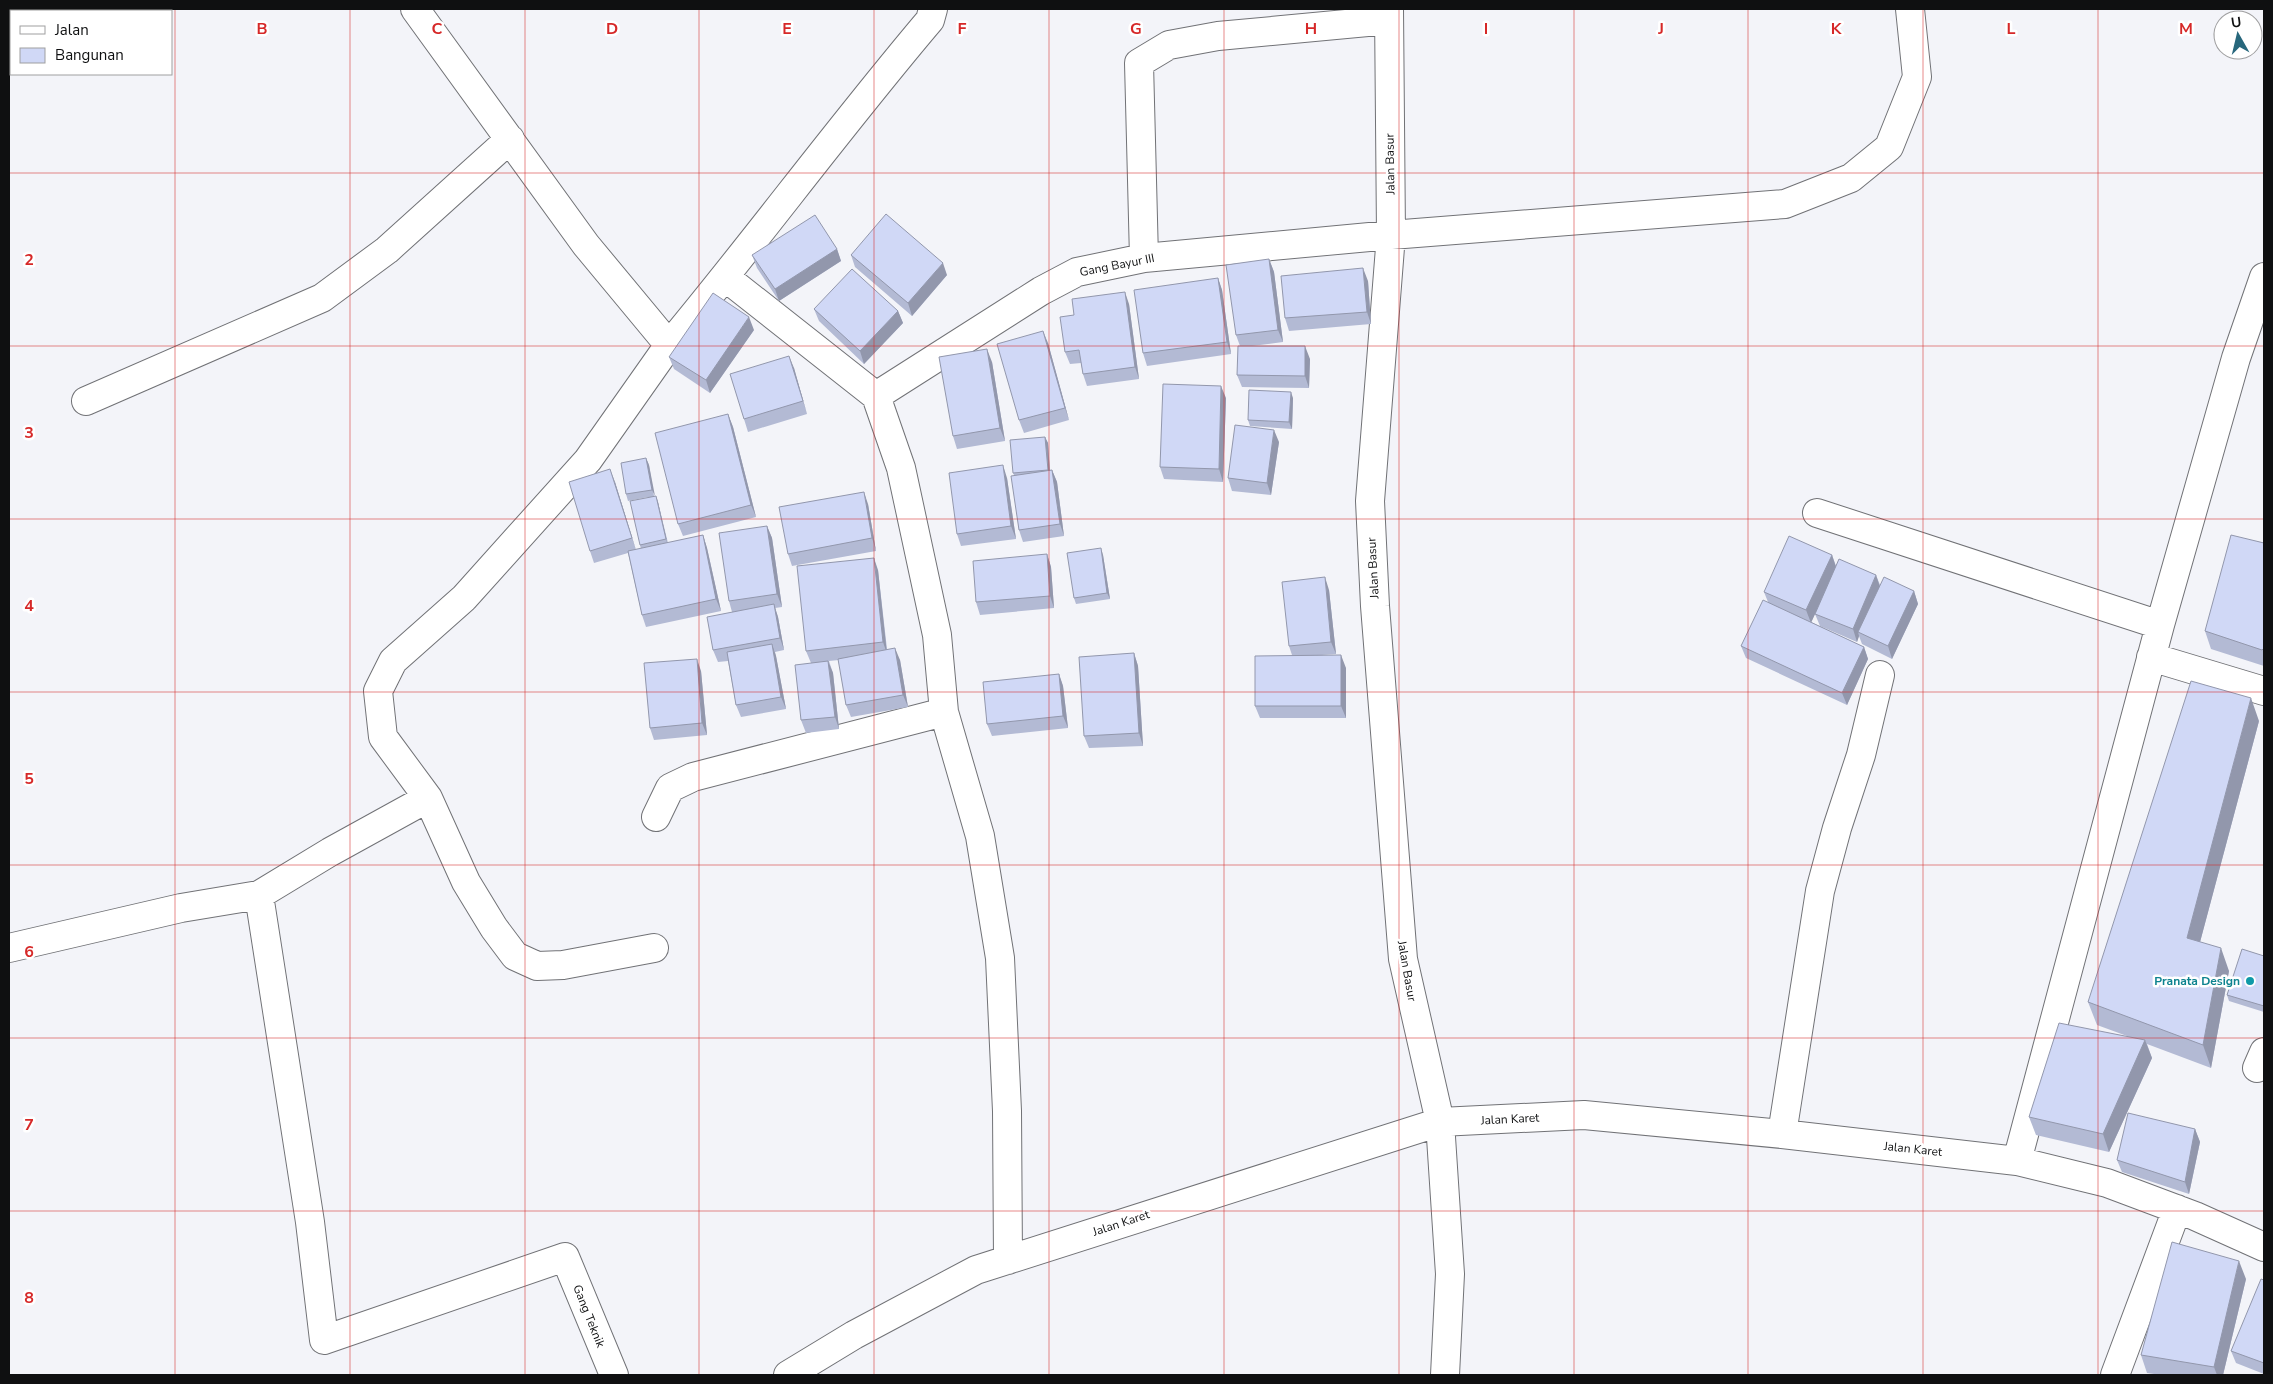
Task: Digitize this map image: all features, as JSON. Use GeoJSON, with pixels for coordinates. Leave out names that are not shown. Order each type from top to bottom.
{"type":"FeatureCollection","features":[{"type":"Feature","properties":{"kind":"street"},"geometry":{"type":"LineString","coordinates":[[416,9],[586,245],[669,345]]}},
{"type":"Feature","properties":{"kind":"street"},"geometry":{"type":"LineString","coordinates":[[654,948],[563,965],[537,966],[515,956],[494,928],[466,882],[428,798],[383,737],[378,691],[393,661],[464,598],[588,460],[669,345],[725,278],[865,96],[930,20],[933,9]]}},
{"type":"Feature","properties":{"kind":"street","name":"Gang Bayur III"},"geometry":{"type":"LineString","coordinates":[[876,396],[1033,296],[1077,272],[1144,258],[1391,235],[1784,204],[1851,178],[1890,148],[1917,77],[1910,9]]}},
{"type":"Feature","properties":{"kind":"street"},"geometry":{"type":"LineString","coordinates":[[1144,258],[1139,63],[1169,45],[1218,36],[1389,14]]}},
{"type":"Feature","properties":{"kind":"street","name":"Jalan Basur"},"geometry":{"type":"LineString","coordinates":[[1389,14],[1391,235],[1370,501],[1375,606],[1402,959],[1440,1122],[1450,1274],[1445,1375]]}},
{"type":"Feature","properties":{"kind":"street"},"geometry":{"type":"LineString","coordinates":[[86,401],[322,298],[387,250],[510,139]]}},
{"type":"Feature","properties":{"kind":"street"},"geometry":{"type":"LineString","coordinates":[[725,278],[876,396],[901,468],[937,635],[944,712],[980,836],[1000,958],[1007,1111],[1008,1260]]}},
{"type":"Feature","properties":{"kind":"street"},"geometry":{"type":"LineString","coordinates":[[2017,1161],[2151,657],[2236,358],[2264,278]]}},
{"type":"Feature","properties":{"kind":"street"},"geometry":{"type":"LineString","coordinates":[[1817,514],[2160,625]]}},
{"type":"Feature","properties":{"kind":"street"},"geometry":{"type":"LineString","coordinates":[[2151,657],[2264,691]]}},
{"type":"Feature","properties":{"kind":"street"},"geometry":{"type":"LineString","coordinates":[[1782,1134],[1820,891],[1837,828],[1861,754],[1880,675]]}},
{"type":"Feature","properties":{"kind":"street"},"geometry":{"type":"LineString","coordinates":[[656,817],[670,788],[693,777],[944,712]]}},
{"type":"Feature","properties":{"kind":"street"},"geometry":{"type":"LineString","coordinates":[[9,948],[181,908],[259,894],[428,798]]}},
{"type":"Feature","properties":{"kind":"street","name":"Gang Teknik"},"geometry":{"type":"LineString","coordinates":[[259,894],[310,1222],[324,1340],[565,1257],[614,1375]]}},
{"type":"Feature","properties":{"kind":"street","name":"Jalan Karet"},"geometry":{"type":"LineString","coordinates":[[788,1375],[854,1335],[976,1270],[1440,1122],[1584,1115],[1782,1134],[2017,1161],[2107,1183],[2264,1247]]}},
{"type":"Feature","properties":{"kind":"street"},"geometry":{"type":"LineString","coordinates":[[2115,1375],[2177,1210]]}},
{"type":"Feature","properties":{"kind":"building"},"geometry":{"type":"Polygon","coordinates":[[[886,214],[943,263],[908,303],[851,255],[886,214]]]}},
{"type":"Feature","properties":{"kind":"building"},"geometry":{"type":"Polygon","coordinates":[[[815,215],[837,249],[775,289],[752,255],[815,215]]]}},
{"type":"Feature","properties":{"kind":"building"},"geometry":{"type":"Polygon","coordinates":[[[1269,259],[1278,330],[1236,335],[1226,265],[1269,259]]]}},
{"type":"Feature","properties":{"kind":"building"},"geometry":{"type":"Polygon","coordinates":[[[1363,268],[1367,312],[1285,318],[1281,276],[1363,268]]]}},
{"type":"Feature","properties":{"kind":"building"},"geometry":{"type":"Polygon","coordinates":[[[852,269],[898,311],[860,351],[814,309],[852,269]]]}},
{"type":"Feature","properties":{"kind":"building"},"geometry":{"type":"Polygon","coordinates":[[[1218,278],[1227,342],[1143,353],[1134,290],[1218,278]]]}},
{"type":"Feature","properties":{"kind":"building"},"geometry":{"type":"Polygon","coordinates":[[[1125,292],[1135,367],[1083,374],[1079,350],[1065,352],[1060,317],[1074,315],[1072,299],[1125,292]]]}},
{"type":"Feature","properties":{"kind":"building"},"geometry":{"type":"Polygon","coordinates":[[[713,293],[749,317],[706,380],[669,357],[713,293]]]}},
{"type":"Feature","properties":{"kind":"building"},"geometry":{"type":"Polygon","coordinates":[[[1043,331],[1065,408],[1019,420],[997,344],[1043,331]]]}},
{"type":"Feature","properties":{"kind":"building"},"geometry":{"type":"Polygon","coordinates":[[[1238,346],[1305,346],[1305,376],[1237,375],[1238,346]]]}},
{"type":"Feature","properties":{"kind":"building"},"geometry":{"type":"Polygon","coordinates":[[[987,349],[1000,428],[953,436],[939,357],[987,349]]]}},
{"type":"Feature","properties":{"kind":"building"},"geometry":{"type":"Polygon","coordinates":[[[789,356],[803,401],[744,419],[730,374],[789,356]]]}},
{"type":"Feature","properties":{"kind":"building"},"geometry":{"type":"Polygon","coordinates":[[[1163,384],[1221,386],[1219,469],[1160,467],[1163,384]]]}},
{"type":"Feature","properties":{"kind":"building"},"geometry":{"type":"Polygon","coordinates":[[[1249,390],[1291,392],[1289,422],[1248,420],[1249,390]]]}},
{"type":"Feature","properties":{"kind":"building"},"geometry":{"type":"Polygon","coordinates":[[[728,414],[751,505],[678,524],[655,433],[728,414]]]}},
{"type":"Feature","properties":{"kind":"building"},"geometry":{"type":"Polygon","coordinates":[[[1235,425],[1274,430],[1267,483],[1228,478],[1235,425]]]}},
{"type":"Feature","properties":{"kind":"building"},"geometry":{"type":"Polygon","coordinates":[[[1045,437],[1048,470],[1013,473],[1010,440],[1045,437]]]}},
{"type":"Feature","properties":{"kind":"building"},"geometry":{"type":"Polygon","coordinates":[[[646,458],[652,490],[626,494],[621,463],[646,458]]]}},
{"type":"Feature","properties":{"kind":"building"},"geometry":{"type":"Polygon","coordinates":[[[1003,465],[1011,526],[957,534],[949,473],[1003,465]]]}},
{"type":"Feature","properties":{"kind":"building"},"geometry":{"type":"Polygon","coordinates":[[[610,469],[632,538],[590,551],[569,482],[610,469]]]}},
{"type":"Feature","properties":{"kind":"building"},"geometry":{"type":"Polygon","coordinates":[[[1052,470],[1060,524],[1019,530],[1011,476],[1052,470]]]}},
{"type":"Feature","properties":{"kind":"building"},"geometry":{"type":"Polygon","coordinates":[[[864,492],[872,538],[788,554],[779,507],[864,492]]]}},
{"type":"Feature","properties":{"kind":"building"},"geometry":{"type":"Polygon","coordinates":[[[656,496],[666,539],[640,545],[630,501],[656,496]]]}},
{"type":"Feature","properties":{"kind":"building"},"geometry":{"type":"Polygon","coordinates":[[[767,526],[777,594],[729,601],[719,533],[767,526]]]}},
{"type":"Feature","properties":{"kind":"building"},"geometry":{"type":"Polygon","coordinates":[[[703,535],[716,599],[642,615],[628,551],[703,535]]]}},
{"type":"Feature","properties":{"kind":"building"},"geometry":{"type":"Polygon","coordinates":[[[2231,535],[2264,543],[2264,648],[2262,650],[2205,631],[2231,535]]]}},
{"type":"Feature","properties":{"kind":"building"},"geometry":{"type":"Polygon","coordinates":[[[1789,536],[1832,555],[1806,610],[1764,592],[1789,536]]]}},
{"type":"Feature","properties":{"kind":"building"},"geometry":{"type":"Polygon","coordinates":[[[1101,548],[1107,593],[1074,598],[1067,553],[1101,548]]]}},
{"type":"Feature","properties":{"kind":"building"},"geometry":{"type":"Polygon","coordinates":[[[1047,554],[1050,596],[976,602],[973,561],[1047,554]]]}},
{"type":"Feature","properties":{"kind":"building"},"geometry":{"type":"Polygon","coordinates":[[[874,558],[883,642],[806,651],[797,566],[874,558]]]}},
{"type":"Feature","properties":{"kind":"building"},"geometry":{"type":"Polygon","coordinates":[[[1839,559],[1876,575],[1853,629],[1815,614],[1839,559]]]}},
{"type":"Feature","properties":{"kind":"building"},"geometry":{"type":"Polygon","coordinates":[[[1325,577],[1331,642],[1289,646],[1282,582],[1325,577]]]}},
{"type":"Feature","properties":{"kind":"building"},"geometry":{"type":"Polygon","coordinates":[[[1884,577],[1914,591],[1888,646],[1858,632],[1884,577]]]}},
{"type":"Feature","properties":{"kind":"building"},"geometry":{"type":"Polygon","coordinates":[[[1763,600],[1864,647],[1842,693],[1741,646],[1763,600]]]}},
{"type":"Feature","properties":{"kind":"building"},"geometry":{"type":"Polygon","coordinates":[[[774,604],[780,638],[713,650],[707,617],[774,604]]]}},
{"type":"Feature","properties":{"kind":"building"},"geometry":{"type":"Polygon","coordinates":[[[772,644],[781,697],[736,705],[727,652],[772,644]]]}},
{"type":"Feature","properties":{"kind":"building"},"geometry":{"type":"Polygon","coordinates":[[[895,648],[903,695],[846,705],[838,659],[895,648]]]}},
{"type":"Feature","properties":{"kind":"building"},"geometry":{"type":"Polygon","coordinates":[[[1134,653],[1139,733],[1084,736],[1079,657],[1134,653]]]}},
{"type":"Feature","properties":{"kind":"building"},"geometry":{"type":"Polygon","coordinates":[[[1341,655],[1341,706],[1255,706],[1255,656],[1341,655]]]}},
{"type":"Feature","properties":{"kind":"building"},"geometry":{"type":"Polygon","coordinates":[[[697,659],[702,723],[650,728],[644,663],[697,659]]]}},
{"type":"Feature","properties":{"kind":"building"},"geometry":{"type":"Polygon","coordinates":[[[828,661],[835,717],[801,720],[795,665],[828,661]]]}},
{"type":"Feature","properties":{"kind":"building"},"geometry":{"type":"Polygon","coordinates":[[[1059,674],[1063,716],[987,724],[983,682],[1059,674]]]}},
{"type":"Feature","properties":{"kind":"building"},"geometry":{"type":"Polygon","coordinates":[[[2191,681],[2251,698],[2187,938],[2221,948],[2203,1045],[2088,1002],[2191,681]]]}},
{"type":"Feature","properties":{"kind":"building","name":"Pranata Design"},"geometry":{"type":"Polygon","coordinates":[[[2242,949],[2264,956],[2264,1006],[2227,995],[2242,949]]]}},
{"type":"Feature","properties":{"kind":"building"},"geometry":{"type":"Polygon","coordinates":[[[2059,1023],[2145,1040],[2103,1134],[2029,1117],[2059,1023]]]}},
{"type":"Feature","properties":{"kind":"building"},"geometry":{"type":"Polygon","coordinates":[[[2128,1113],[2195,1129],[2185,1182],[2117,1160],[2128,1113]]]}},
{"type":"Feature","properties":{"kind":"building"},"geometry":{"type":"Polygon","coordinates":[[[2172,1242],[2239,1261],[2214,1367],[2141,1355],[2172,1242]]]}},
{"type":"Feature","properties":{"kind":"building"},"geometry":{"type":"Polygon","coordinates":[[[2261,1279],[2264,1280],[2264,1363],[2231,1351],[2261,1279]]]}},
{"type":"Feature","properties":{"kind":"place","name":"Pranata Design"},"geometry":{"type":"Point","coordinates":[2250,981]}}]}
